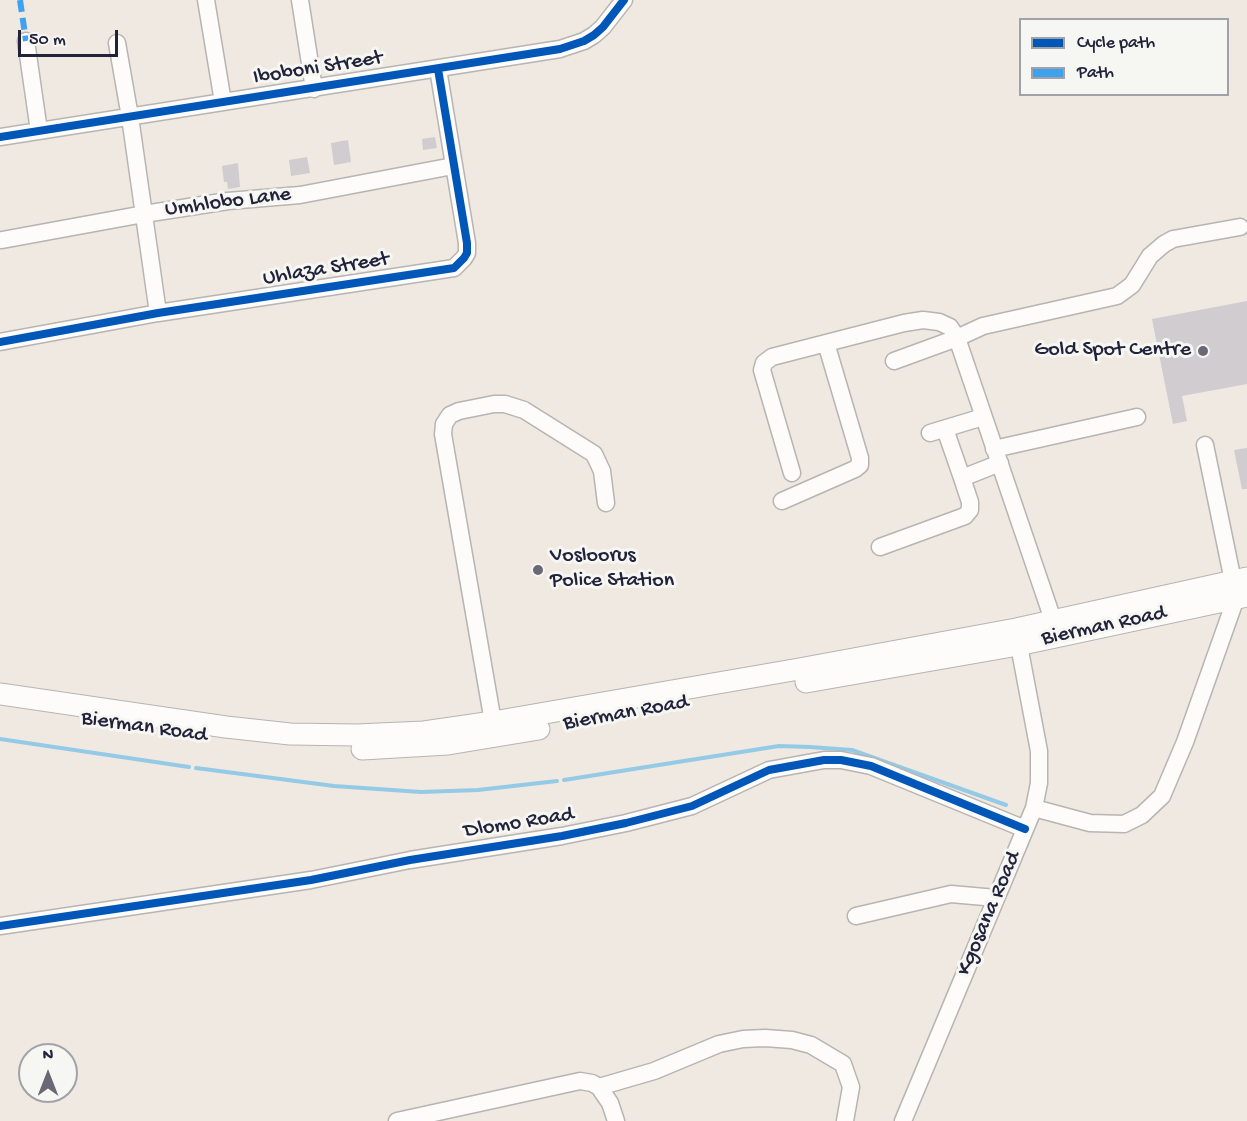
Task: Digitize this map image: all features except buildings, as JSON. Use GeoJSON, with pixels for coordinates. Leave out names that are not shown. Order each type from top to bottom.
{"type":"FeatureCollection","features":[{"type":"Feature","properties":{"kind":"main road"},"geometry":{"type":"LineString","coordinates":[[1017,637],[1053,620],[1241,588]]}},
{"type":"Feature","properties":{"kind":"main road","name":"Bierman Road"},"geometry":{"type":"LineString","coordinates":[[0,707],[274,746],[342,750],[448,744],[1017,637],[1241,588]]}},
{"type":"Feature","properties":{"kind":"main road","name":"Bierman Road"},"geometry":{"type":"LineString","coordinates":[[0,694],[226,727],[290,734],[357,735],[424,732],[788,671],[1017,637]]}},
{"type":"Feature","properties":{"kind":"street"},"geometry":{"type":"LineString","coordinates":[[206,0],[223,102]]}},
{"type":"Feature","properties":{"kind":"street"},"geometry":{"type":"LineString","coordinates":[[300,0],[314,89]]}},
{"type":"Feature","properties":{"kind":"street","name":"Iboboni Street"},"geometry":{"type":"LineString","coordinates":[[0,137],[314,89],[572,46],[584,41],[603,27],[624,0]]}},
{"type":"Feature","properties":{"kind":"street"},"geometry":{"type":"LineString","coordinates":[[26,41],[39,131]]}},
{"type":"Feature","properties":{"kind":"street"},"geometry":{"type":"LineString","coordinates":[[117,43],[158,313]]}},
{"type":"Feature","properties":{"kind":"street","name":"Uhlaza Street"},"geometry":{"type":"LineString","coordinates":[[0,342],[158,313],[454,268],[467,253],[467,243],[438,69]]}},
{"type":"Feature","properties":{"kind":"street","name":"Umhlobo Lane"},"geometry":{"type":"LineString","coordinates":[[2,240],[228,201],[300,195],[453,165]]}},
{"type":"Feature","properties":{"kind":"street"},"geometry":{"type":"LineString","coordinates":[[894,361],[983,326],[1117,296],[1132,285],[1150,256],[1164,244],[1173,239],[1240,227]]}},
{"type":"Feature","properties":{"kind":"street"},"geometry":{"type":"LineString","coordinates":[[792,473],[762,370],[764,363],[772,357],[904,322],[923,320],[939,322],[950,327],[957,338],[1053,620]]}},
{"type":"Feature","properties":{"kind":"street"},"geometry":{"type":"LineString","coordinates":[[782,501],[860,465],[860,458],[826,343]]}},
{"type":"Feature","properties":{"kind":"street"},"geometry":{"type":"LineString","coordinates":[[493,722],[443,434],[444,424],[450,415],[459,411],[494,404],[505,404],[524,410],[594,454],[602,471],[606,503]]}},
{"type":"Feature","properties":{"kind":"street"},"geometry":{"type":"LineString","coordinates":[[880,547],[965,516],[970,510],[970,502],[962,478],[937,431],[983,417]]}},
{"type":"Feature","properties":{"kind":"street"},"geometry":{"type":"LineString","coordinates":[[962,478],[997,456],[1137,417]]}},
{"type":"Feature","properties":{"kind":"street"},"geometry":{"type":"LineString","coordinates":[[1034,808],[1090,823],[1124,824],[1142,815],[1162,796],[1185,742],[1241,588],[1205,445]]}},
{"type":"Feature","properties":{"kind":"street","name":"Kgosana Road"},"geometry":{"type":"LineString","coordinates":[[903,1121],[1034,808],[1039,783],[1039,751],[1017,637]]}},
{"type":"Feature","properties":{"kind":"street","name":"Dlomo Road"},"geometry":{"type":"LineString","coordinates":[[0,926],[311,880],[410,860],[562,836],[692,806],[769,770],[824,760],[841,760],[871,766],[1025,829]]}},
{"type":"Feature","properties":{"kind":"street"},"geometry":{"type":"LineString","coordinates":[[856,916],[951,894],[996,898]]}},
{"type":"Feature","properties":{"kind":"street"},"geometry":{"type":"LineString","coordinates":[[599,1087],[654,1071],[719,1044],[743,1039],[792,1040],[811,1045],[843,1064],[851,1087],[844,1121]]}},
{"type":"Feature","properties":{"kind":"street"},"geometry":{"type":"LineString","coordinates":[[397,1121],[580,1081],[599,1087],[610,1103],[616,1121]]}},
{"type":"Feature","properties":{"kind":"waterway"},"geometry":{"type":"LineString","coordinates":[[0,739],[189,767]]}},
{"type":"Feature","properties":{"kind":"waterway"},"geometry":{"type":"LineString","coordinates":[[564,780],[779,746],[810,747],[852,750],[1006,805]]}},
{"type":"Feature","properties":{"kind":"waterway"},"geometry":{"type":"LineString","coordinates":[[196,768],[334,786],[421,792],[478,790],[557,781]]}},
{"type":"Feature","properties":{"kind":"marked path"},"geometry":{"type":"LineString","coordinates":[[20,0],[26,41]]}},
{"type":"Feature","properties":{"kind":"cycle path"},"geometry":{"type":"LineString","coordinates":[[0,137],[560,49],[594,35],[624,0]]}},
{"type":"Feature","properties":{"kind":"cycle path"},"geometry":{"type":"LineString","coordinates":[[0,342],[158,313],[454,268],[467,253],[467,243],[438,69]]}},
{"type":"Feature","properties":{"kind":"cycle path"},"geometry":{"type":"LineString","coordinates":[[0,926],[311,880],[410,860],[562,836],[692,806],[769,770],[824,760],[841,760],[871,766],[1025,829]]}},
{"type":"Feature","properties":{"kind":"place","name":"Gold Spot Centre"},"geometry":{"type":"Point","coordinates":[1203,351]}},
{"type":"Feature","properties":{"kind":"place","name":"Vosloorus Police Station"},"geometry":{"type":"Point","coordinates":[538,570]}}]}
